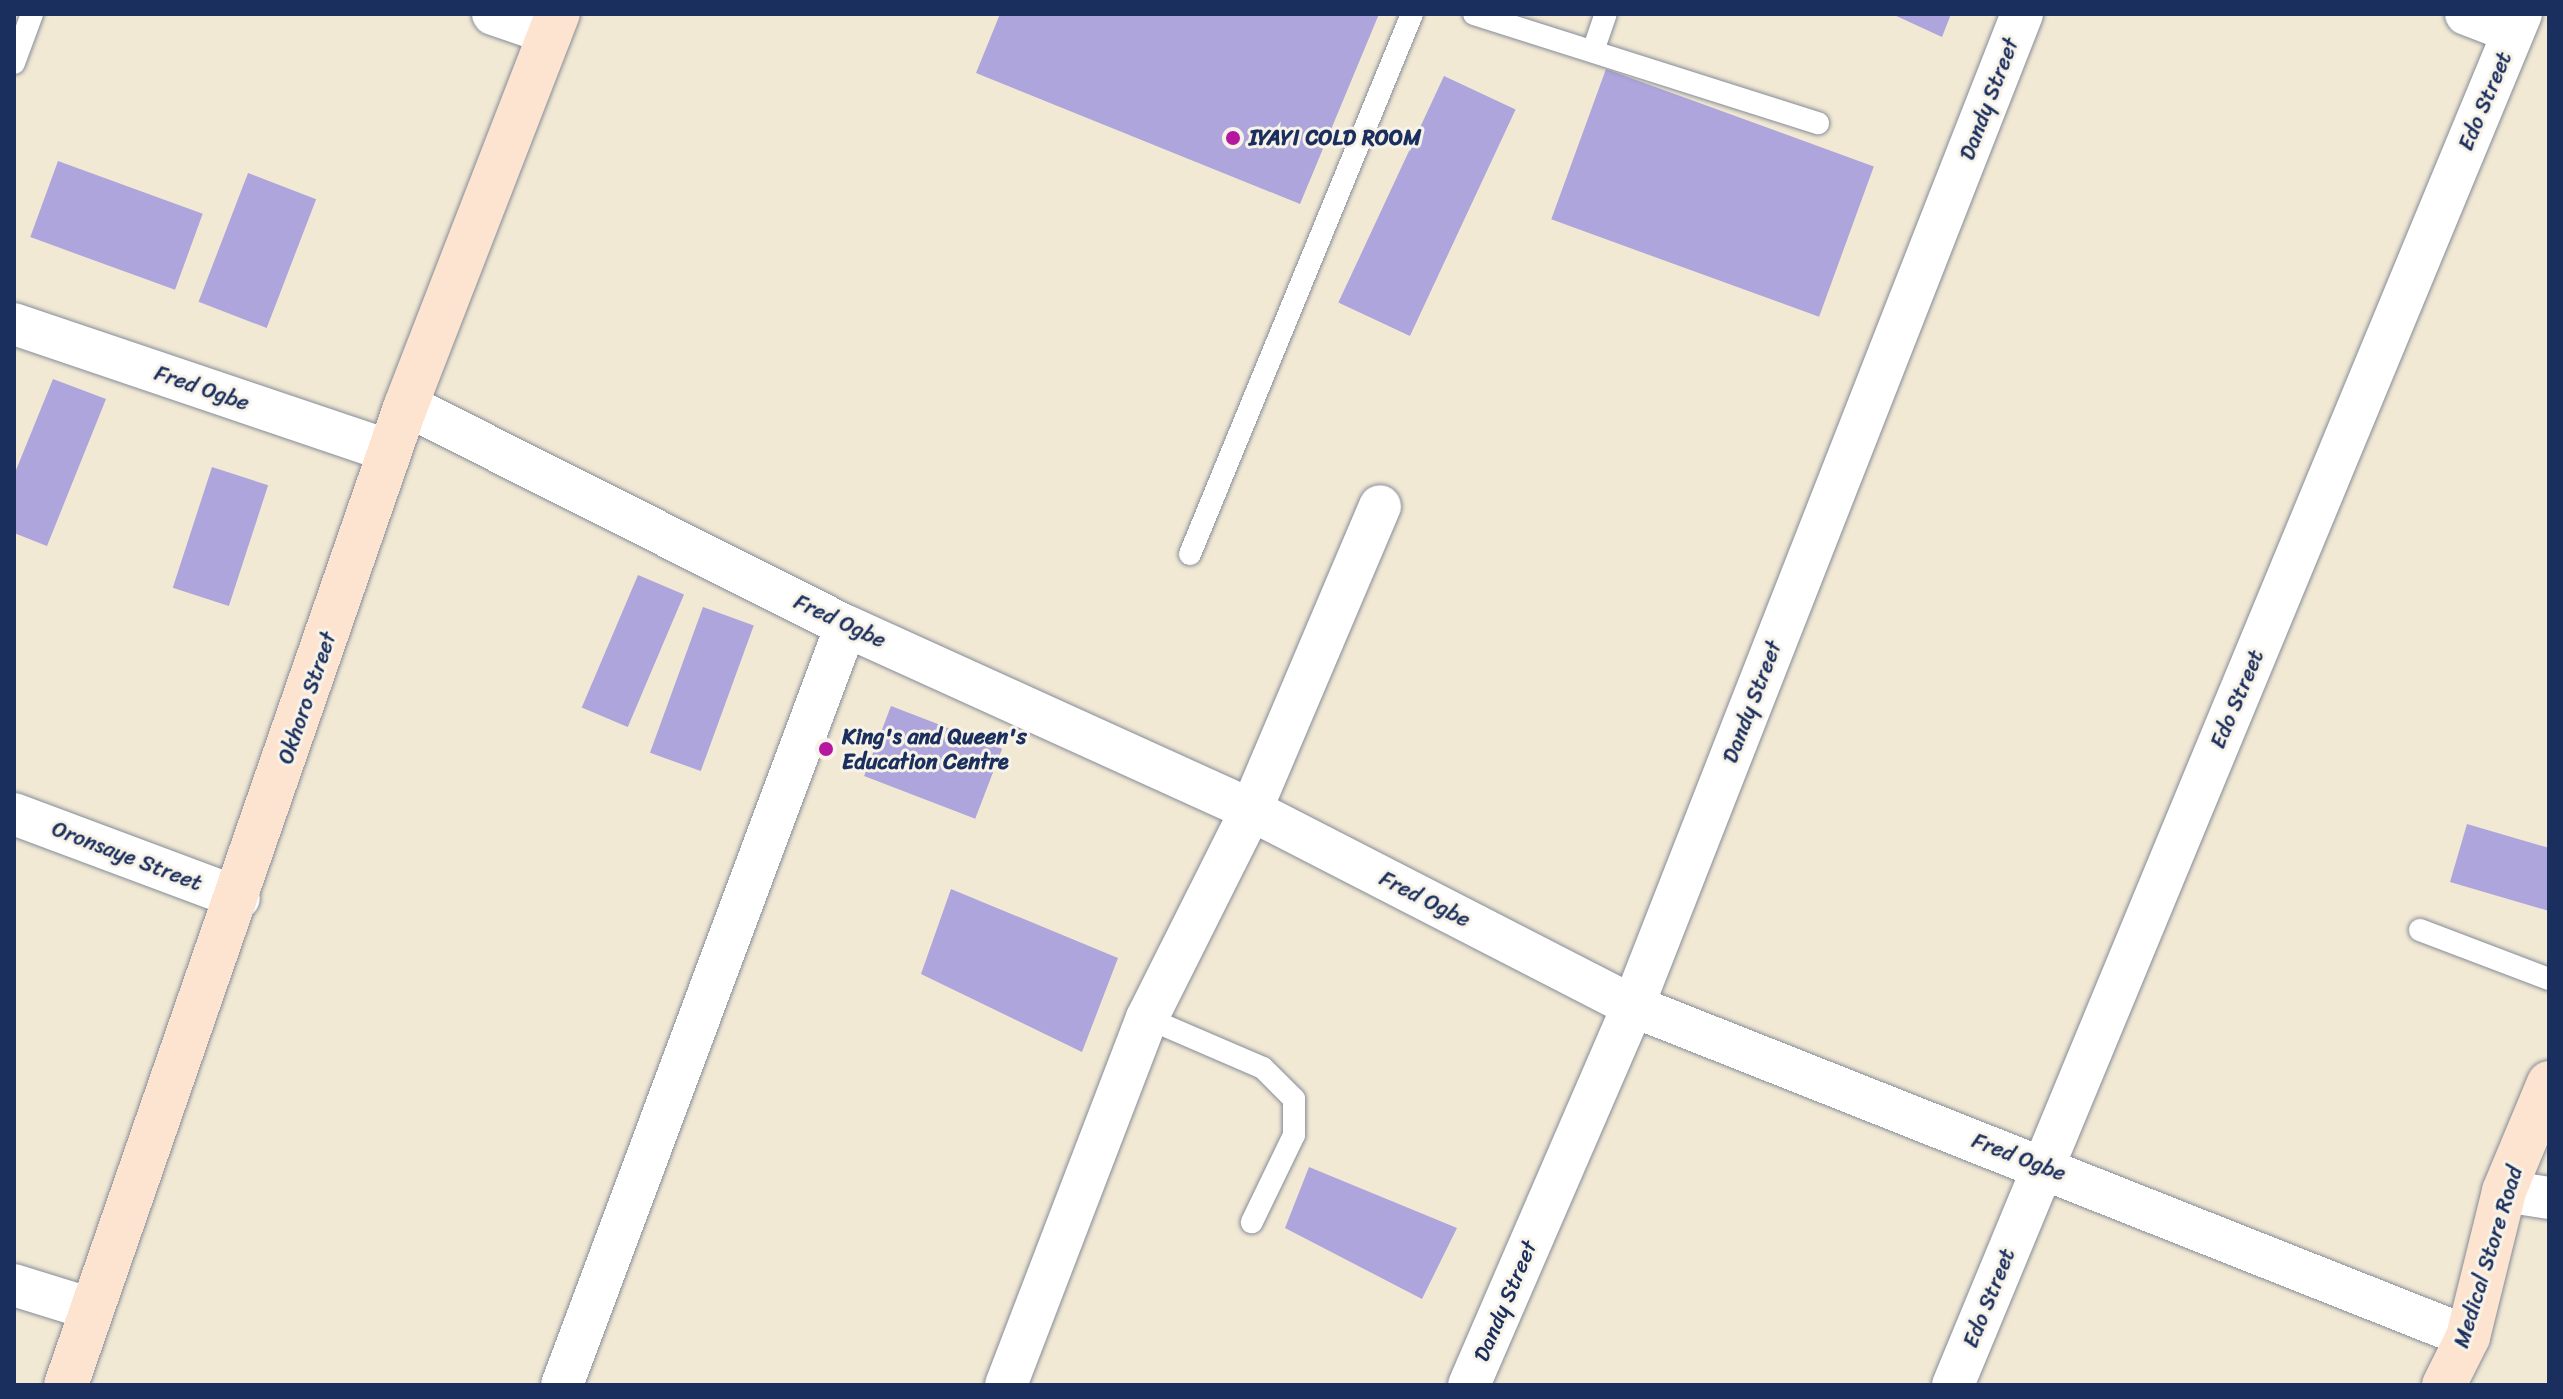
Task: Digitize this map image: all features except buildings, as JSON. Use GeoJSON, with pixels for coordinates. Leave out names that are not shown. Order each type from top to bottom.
{"type":"FeatureCollection","features":[{"type":"Feature","properties":{"kind":"street"},"geometry":{"type":"LineString","coordinates":[[493,14],[554,24]]}},
{"type":"Feature","properties":{"kind":"street","name":"Dandy Street"},"geometry":{"type":"LineString","coordinates":[[1469,1385],[1633,1006],[2022,14]]}},
{"type":"Feature","properties":{"kind":"street"},"geometry":{"type":"LineString","coordinates":[[2466,14],[2517,23]]}},
{"type":"Feature","properties":{"kind":"street","name":"Edo Street"},"geometry":{"type":"LineString","coordinates":[[1953,1385],[2517,23]]}},
{"type":"Feature","properties":{"kind":"street","name":"Okhoro Street"},"geometry":{"type":"LineString","coordinates":[[66,1385],[239,898],[406,405],[554,24]]}},
{"type":"Feature","properties":{"kind":"street","name":"Fred Ogbe"},"geometry":{"type":"LineString","coordinates":[[14,324],[390,451]]}},
{"type":"Feature","properties":{"kind":"street","name":"Fred Ogbe"},"geometry":{"type":"LineString","coordinates":[[406,405],[846,626],[1251,810],[1633,1006],[2468,1337]]}},
{"type":"Feature","properties":{"kind":"street"},"geometry":{"type":"LineString","coordinates":[[1006,1385],[1147,1018],[1251,810],[1380,506]]}},
{"type":"Feature","properties":{"kind":"street"},"geometry":{"type":"LineString","coordinates":[[562,1385],[846,626]]}},
{"type":"Feature","properties":{"kind":"street","name":"Oronsaye Street"},"geometry":{"type":"LineString","coordinates":[[14,814],[239,898]]}},
{"type":"Feature","properties":{"kind":"street","name":"Medical Store Road"},"geometry":{"type":"LineString","coordinates":[[2444,1385],[2468,1337],[2504,1191],[2549,1083]]}},
{"type":"Feature","properties":{"kind":"street"},"geometry":{"type":"LineString","coordinates":[[2504,1191],[2549,1198]]}},
{"type":"Feature","properties":{"kind":"street"},"geometry":{"type":"LineString","coordinates":[[14,1285],[91,1309]]}},
{"type":"Feature","properties":{"kind":"lane"},"geometry":{"type":"LineString","coordinates":[[14,63],[32,14]]}},
{"type":"Feature","properties":{"kind":"lane"},"geometry":{"type":"LineString","coordinates":[[1190,554],[1412,14]]}},
{"type":"Feature","properties":{"kind":"lane"},"geometry":{"type":"LineString","coordinates":[[1474,14],[1818,123]]}},
{"type":"Feature","properties":{"kind":"lane"},"geometry":{"type":"LineString","coordinates":[[1593,51],[1606,14]]}},
{"type":"Feature","properties":{"kind":"lane"},"geometry":{"type":"LineString","coordinates":[[2420,930],[2549,979]]}},
{"type":"Feature","properties":{"kind":"lane"},"geometry":{"type":"LineString","coordinates":[[1147,1018],[1263,1068],[1294,1099],[1294,1135],[1252,1222]]}},
{"type":"Feature","properties":{"kind":"place","name":"IYAYI COLD ROOM"},"geometry":{"type":"Point","coordinates":[1233,138]}},
{"type":"Feature","properties":{"kind":"place","name":"King's and Queen's Education Centre"},"geometry":{"type":"Point","coordinates":[826,749]}}]}
